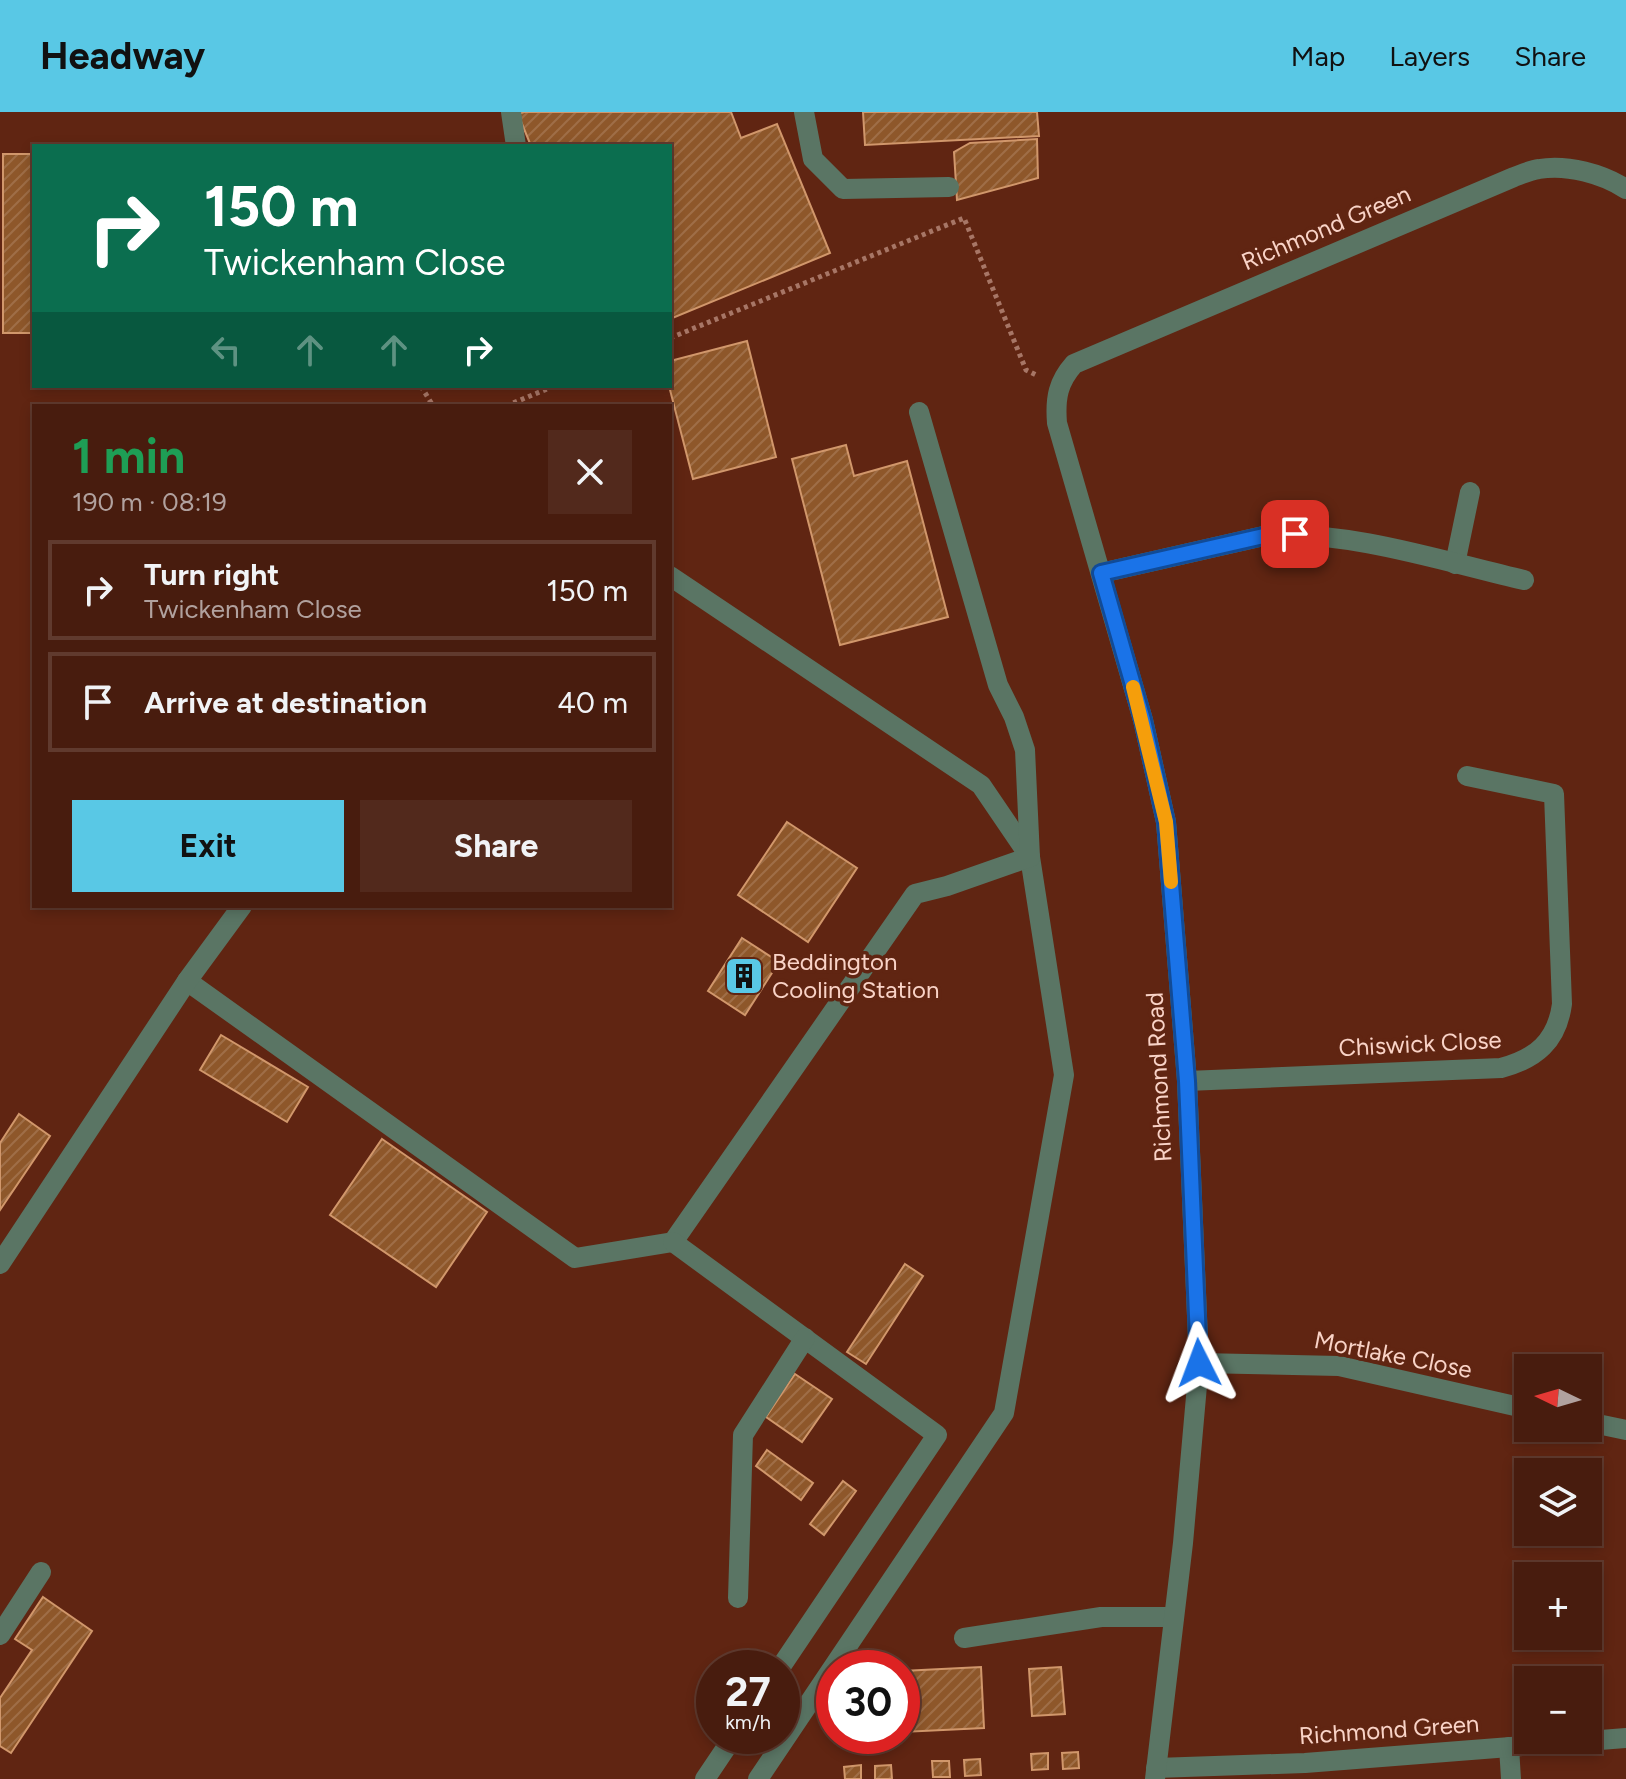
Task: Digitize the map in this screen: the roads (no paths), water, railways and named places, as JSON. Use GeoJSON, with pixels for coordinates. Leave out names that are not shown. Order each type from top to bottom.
{"type":"FeatureCollection","features":[{"type":"Feature","properties":{"kind":"street"},"geometry":{"type":"LineString","coordinates":[[511,112],[516,144]]}},
{"type":"Feature","properties":{"kind":"street"},"geometry":{"type":"LineString","coordinates":[[804,112],[813,159],[843,189],[949,187]]}},
{"type":"Feature","properties":{"kind":"street","name":"Richmond Green"},"geometry":{"type":"LineString","coordinates":[[1059,385],[1074,364],[1540,168],[1607,176],[1626,189]]}},
{"type":"Feature","properties":{"kind":"street","name":"Richmond Road"},"geometry":{"type":"LineString","coordinates":[[1059,385],[1055,403],[1057,423],[1143,720],[1166,822],[1187,1081],[1199,1363],[1155,1773]]}},
{"type":"Feature","properties":{"kind":"street"},"geometry":{"type":"LineString","coordinates":[[758,1779],[1004,1413],[1064,1075],[1030,857],[1025,750],[1014,717],[998,685],[919,412]]}},
{"type":"Feature","properties":{"kind":"street"},"geometry":{"type":"LineString","coordinates":[[1455,564],[1470,492]]}},
{"type":"Feature","properties":{"kind":"street"},"geometry":{"type":"LineString","coordinates":[[1101,573],[1268,535],[1295,534],[1351,541],[1524,580]]}},
{"type":"Feature","properties":{"kind":"street"},"geometry":{"type":"LineString","coordinates":[[672,577],[981,785],[1030,857]]}},
{"type":"Feature","properties":{"kind":"street","name":"Chiswick Close"},"geometry":{"type":"LineString","coordinates":[[1187,1081],[1501,1068],[1521,1063],[1548,1043],[1560,1018],[1562,1004],[1554,794],[1467,776]]}},
{"type":"Feature","properties":{"kind":"street"},"geometry":{"type":"LineString","coordinates":[[673,1242],[915,894],[1030,857]]}},
{"type":"Feature","properties":{"kind":"street"},"geometry":{"type":"LineString","coordinates":[[2,1256],[187,981],[241,908]]}},
{"type":"Feature","properties":{"kind":"street"},"geometry":{"type":"LineString","coordinates":[[187,981],[575,1258],[673,1242],[937,1435],[792,1650]]}},
{"type":"Feature","properties":{"kind":"street"},"geometry":{"type":"LineString","coordinates":[[738,1598],[743,1435],[805,1338]]}},
{"type":"Feature","properties":{"kind":"street","name":"Mortlake Close"},"geometry":{"type":"LineString","coordinates":[[1199,1363],[1339,1366],[1514,1406]]}},
{"type":"Feature","properties":{"kind":"street"},"geometry":{"type":"LineString","coordinates":[[1602,1425],[1626,1430]]}},
{"type":"Feature","properties":{"kind":"street"},"geometry":{"type":"LineString","coordinates":[[0,1635],[41,1572]]}},
{"type":"Feature","properties":{"kind":"street"},"geometry":{"type":"LineString","coordinates":[[964,1638],[1101,1617],[1174,1617]]}},
{"type":"Feature","properties":{"kind":"street","name":"Richmond Green"},"geometry":{"type":"LineString","coordinates":[[1155,1773],[1626,1738]]}},
{"type":"Feature","properties":{"kind":"street"},"geometry":{"type":"LineString","coordinates":[[1509,1747],[1511,1779]]}},
{"type":"Feature","properties":{"kind":"street"},"geometry":{"type":"LineString","coordinates":[[705,1779],[722,1754]]}},
{"type":"Feature","properties":{"kind":"place","name":"Beddington Cooling Station"},"geometry":{"type":"Point","coordinates":[744,976]}}]}
